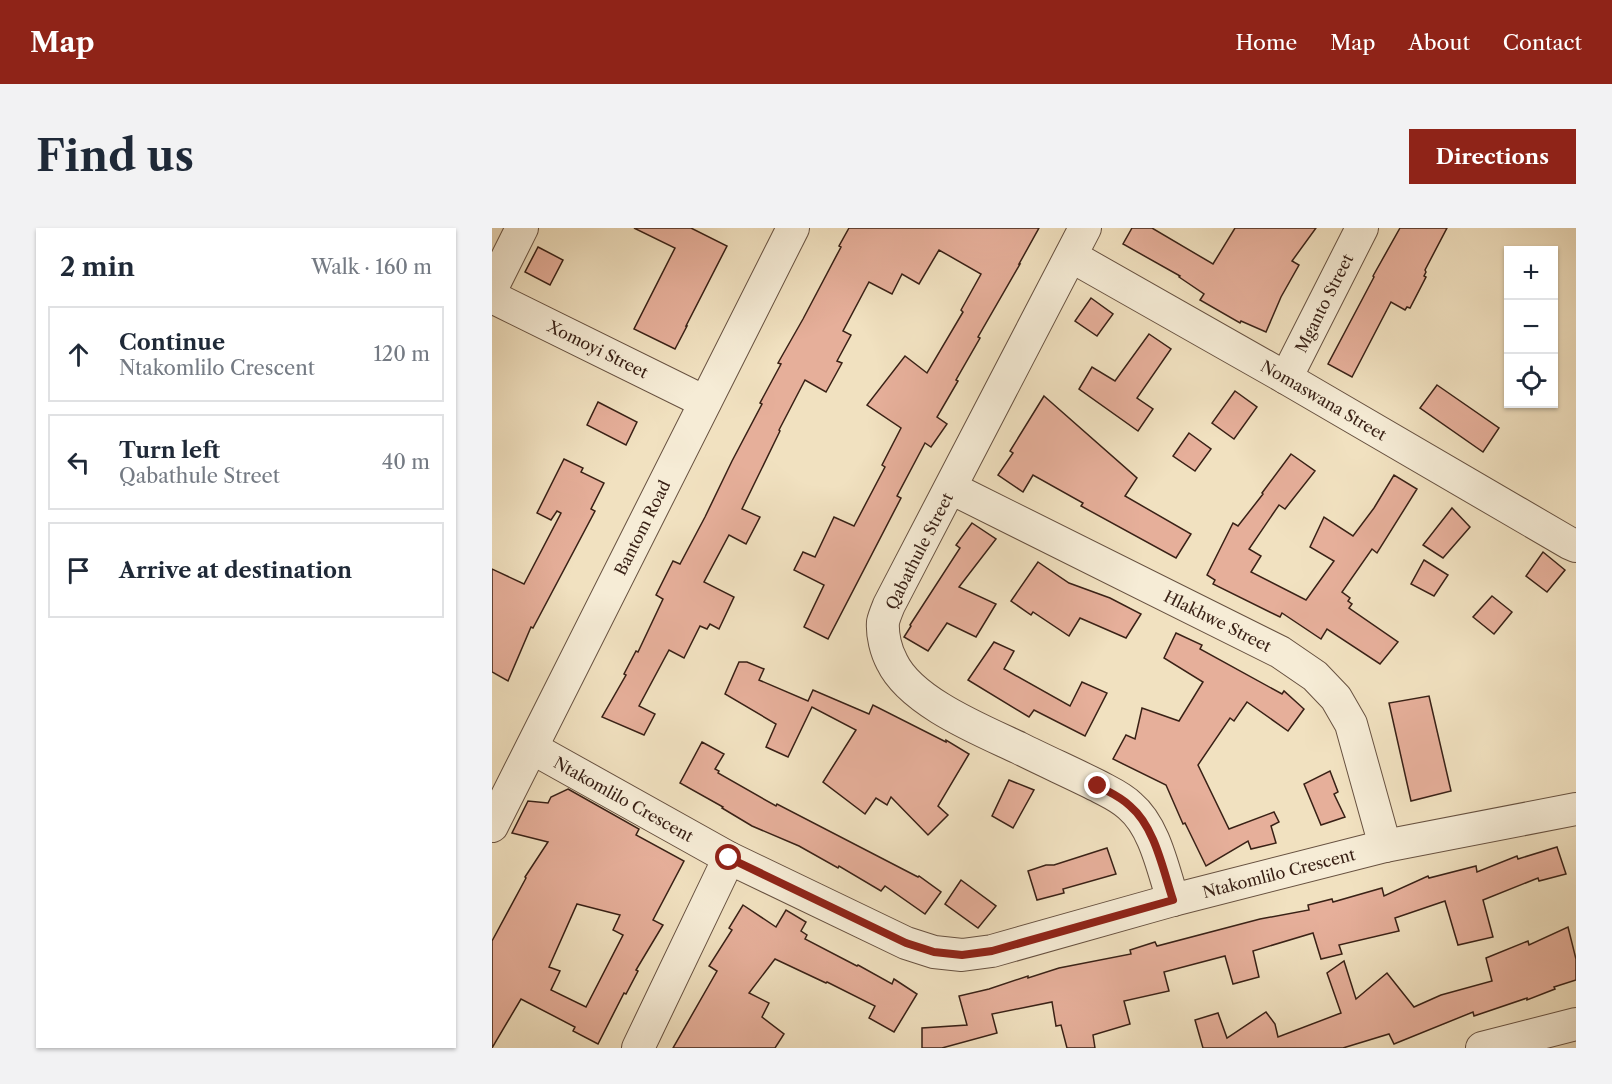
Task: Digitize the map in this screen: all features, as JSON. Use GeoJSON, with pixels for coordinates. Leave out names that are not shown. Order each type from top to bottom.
{"type":"FeatureCollection","features":[{"type":"Feature","properties":{"kind":"street"},"geometry":{"type":"LineString","coordinates":[[492,288],[522,228]]}},
{"type":"Feature","properties":{"kind":"street","name":"Bantom Road"},"geometry":{"type":"LineString","coordinates":[[492,826],[793,228]]}},
{"type":"Feature","properties":{"kind":"street","name":"Qabathule Street"},"geometry":{"type":"LineString","coordinates":[[1085,228],[889,605],[883,622],[884,635],[892,664],[919,694],[950,714],[1098,786],[1131,806],[1144,821],[1152,837],[1173,900]]}},
{"type":"Feature","properties":{"kind":"street","name":"Mganto Street"},"geometry":{"type":"LineString","coordinates":[[1286,378],[1362,228]]}},
{"type":"Feature","properties":{"kind":"street","name":"Nomaswana Street"},"geometry":{"type":"LineString","coordinates":[[1071,256],[1576,546]]}},
{"type":"Feature","properties":{"kind":"street","name":"Xomoyi Street"},"geometry":{"type":"LineString","coordinates":[[492,297],[705,402]]}},
{"type":"Feature","properties":{"kind":"street","name":"Hlakhwe Street"},"geometry":{"type":"LineString","coordinates":[[951,488],[1280,652],[1315,676],[1336,698],[1351,724],[1385,846]]}},
{"type":"Feature","properties":{"kind":"street","name":"Ntakomlilo Crescent"},"geometry":{"type":"LineString","coordinates":[[532,748],[729,858],[906,943],[934,952],[962,955],[992,951],[1173,900],[1385,846],[1576,809]]}},
{"type":"Feature","properties":{"kind":"street"},"geometry":{"type":"LineString","coordinates":[[638,1048],[729,858]]}},
{"type":"Feature","properties":{"kind":"street"},"geometry":{"type":"LineString","coordinates":[[1482,1048],[1576,1024]]}},
{"type":"Feature","properties":{"kind":"building"},"geometry":{"type":"Polygon","coordinates":[[[634,228],[691,228],[727,246],[675,349],[634,329],[675,248],[634,228]]]}},
{"type":"Feature","properties":{"kind":"building"},"geometry":{"type":"Polygon","coordinates":[[[849,228],[1039,228],[978,337],[980,338],[956,380],[958,381],[937,417],[947,424],[931,447],[925,443],[897,496],[901,498],[828,639],[804,627],[824,585],[794,570],[803,552],[815,557],[834,517],[854,526],[885,467],[882,465],[901,428],[867,405],[905,356],[927,373],[963,312],[961,310],[981,274],[939,250],[919,284],[902,274],[892,294],[869,282],[843,331],[851,335],[837,361],[842,363],[826,392],[805,380],[742,509],[760,517],[746,544],[729,535],[704,582],[734,597],[719,629],[710,624],[707,629],[700,626],[684,658],[669,650],[639,706],[655,714],[644,735],[602,717],[626,675],[624,674],[636,651],[638,652],[663,599],[656,595],[673,561],[680,564],[705,517],[781,364],[778,363],[849,228]]]}},
{"type":"Feature","properties":{"kind":"building"},"geometry":{"type":"Polygon","coordinates":[[[1132,228],[1152,228],[1213,264],[1235,228],[1316,228],[1292,261],[1299,265],[1281,297],[1266,332],[1241,321],[1240,323],[1200,300],[1204,294],[1180,276],[1123,244],[1132,228]]]}},
{"type":"Feature","properties":{"kind":"building"},"geometry":{"type":"Polygon","coordinates":[[[1400,228],[1447,228],[1425,270],[1424,276],[1426,277],[1410,308],[1407,307],[1405,310],[1391,302],[1352,377],[1328,364],[1400,228]]]}},
{"type":"Feature","properties":{"kind":"building"},"geometry":{"type":"Polygon","coordinates":[[[538,247],[563,260],[550,285],[525,272],[538,247]]]}},
{"type":"Feature","properties":{"kind":"building"},"geometry":{"type":"Polygon","coordinates":[[[1091,298],[1113,314],[1097,336],[1075,321],[1091,298]]]}},
{"type":"Feature","properties":{"kind":"building"},"geometry":{"type":"Polygon","coordinates":[[[1149,334],[1171,349],[1137,398],[1153,409],[1138,431],[1079,389],[1092,367],[1115,381],[1149,334]]]}},
{"type":"Feature","properties":{"kind":"building"},"geometry":{"type":"Polygon","coordinates":[[[1437,385],[1499,428],[1483,452],[1420,408],[1437,385]]]}},
{"type":"Feature","properties":{"kind":"building"},"geometry":{"type":"Polygon","coordinates":[[[1235,391],[1257,407],[1234,439],[1212,423],[1235,391]]]}},
{"type":"Feature","properties":{"kind":"building"},"geometry":{"type":"Polygon","coordinates":[[[1044,396],[1137,478],[1125,496],[1191,534],[1176,558],[1081,506],[1083,503],[1033,475],[1023,492],[998,475],[1013,453],[1010,451],[1044,396]]]}},
{"type":"Feature","properties":{"kind":"building"},"geometry":{"type":"Polygon","coordinates":[[[598,402],[637,422],[626,445],[587,425],[598,402]]]}},
{"type":"Feature","properties":{"kind":"building"},"geometry":{"type":"Polygon","coordinates":[[[1189,433],[1211,449],[1195,471],[1173,456],[1189,433]]]}},
{"type":"Feature","properties":{"kind":"building"},"geometry":{"type":"Polygon","coordinates":[[[1291,454],[1315,471],[1285,509],[1279,505],[1249,549],[1261,556],[1251,572],[1306,600],[1334,561],[1310,547],[1324,517],[1353,536],[1374,508],[1394,475],[1417,489],[1377,553],[1372,549],[1342,592],[1350,598],[1348,601],[1352,604],[1349,608],[1398,642],[1380,664],[1327,629],[1321,639],[1282,613],[1280,617],[1213,584],[1215,580],[1207,575],[1233,523],[1238,526],[1291,454]]]}},
{"type":"Feature","properties":{"kind":"building"},"geometry":{"type":"Polygon","coordinates":[[[564,459],[583,468],[581,472],[604,483],[591,509],[595,511],[533,628],[531,627],[508,681],[492,672],[492,569],[524,584],[561,513],[557,511],[551,520],[537,513],[564,459]]]}},
{"type":"Feature","properties":{"kind":"building"},"geometry":{"type":"Polygon","coordinates":[[[1452,508],[1470,527],[1443,558],[1423,545],[1452,508]]]}},
{"type":"Feature","properties":{"kind":"building"},"geometry":{"type":"Polygon","coordinates":[[[972,523],[996,539],[959,587],[996,604],[976,637],[947,623],[928,651],[904,637],[960,548],[956,545],[972,523]]]}},
{"type":"Feature","properties":{"kind":"building"},"geometry":{"type":"Polygon","coordinates":[[[1543,552],[1565,570],[1547,592],[1526,576],[1543,552]]]}},
{"type":"Feature","properties":{"kind":"building"},"geometry":{"type":"Polygon","coordinates":[[[1424,560],[1448,575],[1434,596],[1411,584],[1424,560]]]}},
{"type":"Feature","properties":{"kind":"building"},"geometry":{"type":"Polygon","coordinates":[[[1038,562],[1069,583],[1110,598],[1141,614],[1126,638],[1080,618],[1069,636],[1033,612],[1031,615],[1011,601],[1038,562]]]}},
{"type":"Feature","properties":{"kind":"building"},"geometry":{"type":"Polygon","coordinates":[[[1492,596],[1512,612],[1494,634],[1473,617],[1492,596]]]}},
{"type":"Feature","properties":{"kind":"building"},"geometry":{"type":"Polygon","coordinates":[[[1176,633],[1202,645],[1200,649],[1282,694],[1284,691],[1304,709],[1288,731],[1247,702],[1234,721],[1230,718],[1198,765],[1229,829],[1274,812],[1279,822],[1271,826],[1276,843],[1251,849],[1248,841],[1206,866],[1185,823],[1183,824],[1166,785],[1113,759],[1126,735],[1135,739],[1142,708],[1179,721],[1203,682],[1164,658],[1176,633]]]}},
{"type":"Feature","properties":{"kind":"building"},"geometry":{"type":"Polygon","coordinates":[[[994,642],[1014,651],[1004,669],[1070,706],[1082,682],[1107,693],[1085,736],[1034,710],[1029,717],[968,680],[994,642]]]}},
{"type":"Feature","properties":{"kind":"building"},"geometry":{"type":"Polygon","coordinates":[[[739,662],[747,662],[764,669],[759,680],[808,701],[813,690],[869,714],[873,705],[946,742],[946,740],[969,754],[938,806],[948,815],[928,835],[891,797],[887,805],[876,798],[865,814],[823,782],[856,730],[812,707],[788,757],[766,747],[776,724],[725,694],[739,662]]]}},
{"type":"Feature","properties":{"kind":"building"},"geometry":{"type":"Polygon","coordinates":[[[1429,696],[1451,791],[1411,801],[1389,703],[1429,696]]]}},
{"type":"Feature","properties":{"kind":"building"},"geometry":{"type":"Polygon","coordinates":[[[702,742],[724,754],[715,769],[719,771],[718,773],[776,806],[777,804],[919,876],[941,892],[925,914],[885,886],[881,891],[839,866],[838,868],[799,846],[752,826],[680,783],[702,742]]]}},
{"type":"Feature","properties":{"kind":"building"},"geometry":{"type":"Polygon","coordinates":[[[1330,771],[1338,792],[1334,794],[1345,817],[1321,825],[1304,784],[1330,771]]]}},
{"type":"Feature","properties":{"kind":"building"},"geometry":{"type":"Polygon","coordinates":[[[1009,780],[1034,790],[1013,828],[992,816],[1009,780]]]}},
{"type":"Feature","properties":{"kind":"building"},"geometry":{"type":"Polygon","coordinates":[[[568,789],[639,829],[636,835],[684,861],[653,920],[663,925],[636,970],[638,971],[598,1044],[573,1031],[575,1027],[521,999],[492,1048],[492,941],[525,877],[548,842],[512,833],[528,801],[548,803],[551,797],[568,789]],[[577,904],[549,967],[560,971],[551,990],[586,1007],[623,935],[613,930],[620,915],[577,904]]]}},
{"type":"Feature","properties":{"kind":"building"},"geometry":{"type":"Polygon","coordinates":[[[1557,847],[1566,874],[1539,881],[1538,878],[1483,900],[1493,937],[1458,945],[1445,901],[1395,918],[1399,931],[1339,945],[1342,954],[1321,959],[1313,933],[1253,951],[1259,977],[1233,984],[1225,956],[1164,972],[1169,991],[1124,1001],[1130,1024],[1093,1035],[1095,1048],[1067,1048],[1061,1025],[1056,1026],[1052,1002],[992,1014],[997,1033],[942,1048],[922,1048],[922,1028],[967,1025],[959,996],[1059,968],[1131,954],[1130,950],[1155,942],[1157,946],[1260,919],[1309,910],[1308,905],[1332,899],[1333,902],[1382,888],[1384,896],[1428,876],[1429,878],[1476,866],[1477,872],[1517,856],[1518,859],[1557,847]]]}},
{"type":"Feature","properties":{"kind":"building"},"geometry":{"type":"Polygon","coordinates":[[[1107,848],[1116,874],[1063,889],[1064,893],[1037,900],[1028,871],[1107,848]]]}},
{"type":"Feature","properties":{"kind":"building"},"geometry":{"type":"Polygon","coordinates":[[[961,880],[996,906],[978,928],[945,904],[961,880]]]}},
{"type":"Feature","properties":{"kind":"building"},"geometry":{"type":"Polygon","coordinates":[[[743,905],[776,927],[786,910],[806,922],[801,931],[807,935],[805,939],[892,984],[894,979],[917,994],[894,1032],[869,1018],[875,1006],[775,959],[749,993],[769,1003],[762,1017],[784,1034],[775,1048],[673,1048],[717,971],[709,966],[732,930],[729,928],[743,905]]]}},
{"type":"Feature","properties":{"kind":"building"},"geometry":{"type":"Polygon","coordinates":[[[1568,927],[1576,959],[1576,980],[1554,987],[1555,989],[1527,1000],[1527,998],[1474,1016],[1473,1012],[1394,1044],[1389,1034],[1343,1048],[1203,1048],[1195,1020],[1218,1013],[1227,1038],[1266,1012],[1275,1024],[1278,1037],[1341,1013],[1327,973],[1344,961],[1356,999],[1387,973],[1414,1007],[1441,995],[1492,981],[1486,958],[1528,941],[1529,945],[1568,927]]]}},
{"type":"Feature","properties":{"kind":"route"},"geometry":{"type":"LineString","coordinates":[[729,858],[906,943],[934,952],[962,955],[992,951],[1173,900],[1152,837],[1144,821],[1131,806],[1098,786]]}}]}
